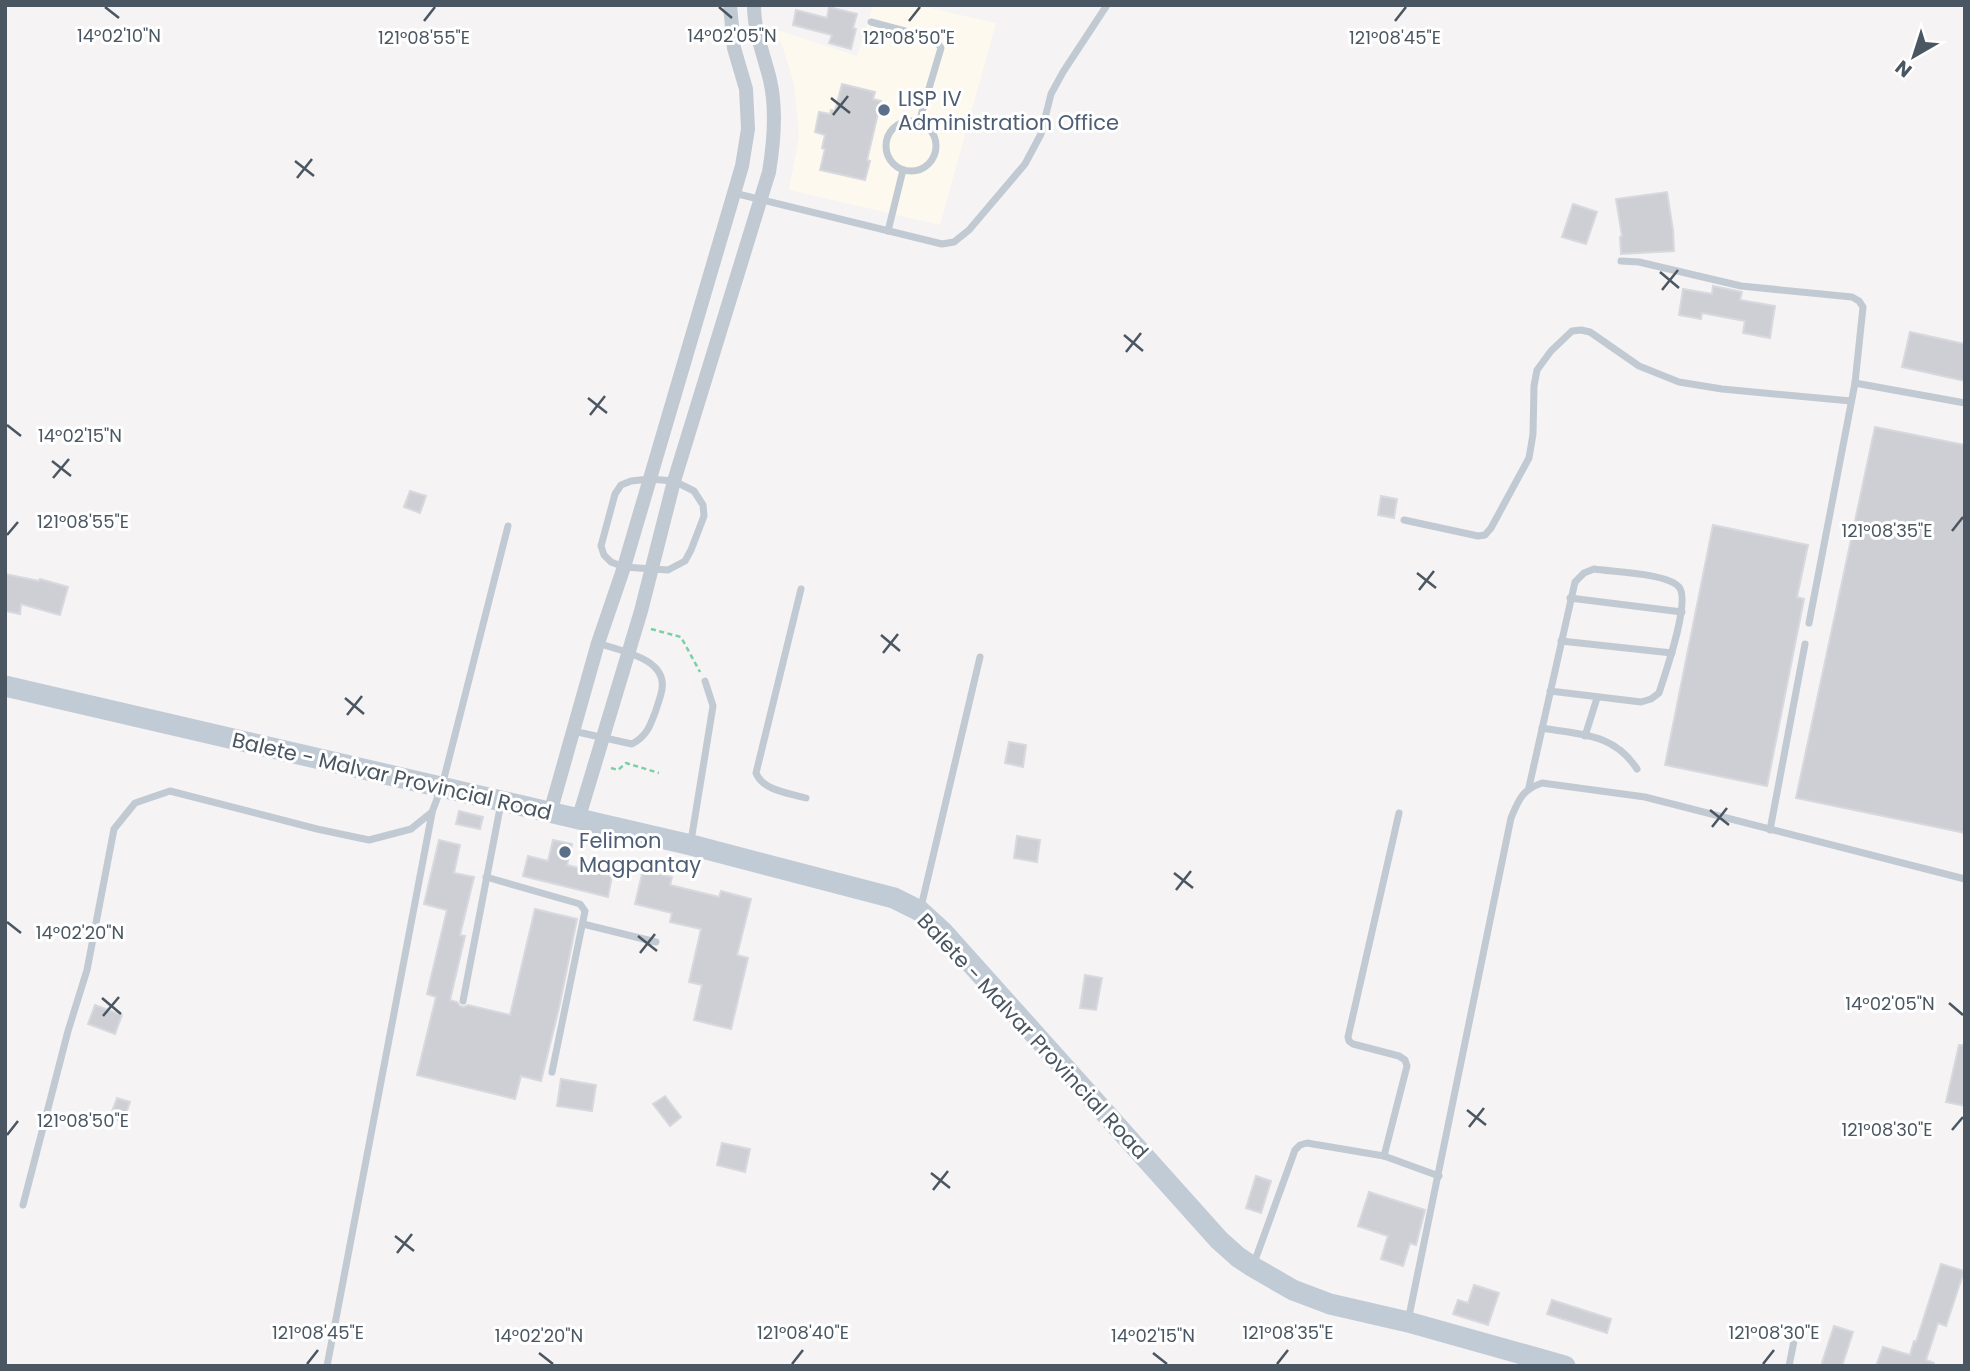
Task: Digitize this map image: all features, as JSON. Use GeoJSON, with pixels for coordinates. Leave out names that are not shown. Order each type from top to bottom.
{"type":"FeatureCollection","features":[{"type":"Feature","properties":{"kind":"main road","name":"Balete - Malvar Provincial Road"},"geometry":{"type":"LineString","coordinates":[[5,686],[691,845],[894,898],[919,911],[952,942],[1219,1240],[1238,1257],[1293,1290],[1330,1304],[1408,1322],[1565,1366]]}},
{"type":"Feature","properties":{"kind":"street"},"geometry":{"type":"LineString","coordinates":[[550,813],[598,643],[624,566],[742,166],[748,130],[746,89],[734,48],[730,5]]}},
{"type":"Feature","properties":{"kind":"street"},"geometry":{"type":"LineString","coordinates":[[578,820],[636,625],[674,481],[769,172],[775,135],[771,82],[757,37],[754,5]]}},
{"type":"Feature","properties":{"kind":"lane"},"geometry":{"type":"LineString","coordinates":[[734,193],[942,244],[954,242],[969,230],[1025,164],[1041,134],[1051,94],[1107,5]]}},
{"type":"Feature","properties":{"kind":"lane"},"geometry":{"type":"LineString","coordinates":[[871,22],[935,39],[940,43],[941,48],[919,122]]}},
{"type":"Feature","properties":{"kind":"lane"},"geometry":{"type":"LineString","coordinates":[[919,122],[933,135],[935,154],[930,163],[922,169],[903,170],[894,165],[888,157],[887,138],[900,123],[919,122]]}},
{"type":"Feature","properties":{"kind":"lane"},"geometry":{"type":"LineString","coordinates":[[888,231],[903,170]]}},
{"type":"Feature","properties":{"kind":"lane"},"geometry":{"type":"LineString","coordinates":[[1621,261],[1639,262],[1741,286],[1852,297],[1863,307],[1855,383],[1809,623]]}},
{"type":"Feature","properties":{"kind":"lane"},"geometry":{"type":"LineString","coordinates":[[1404,520],[1478,536],[1485,535],[1529,458],[1537,370],[1551,351],[1572,331],[1590,332],[1639,366],[1679,382],[1722,389],[1851,401]]}},
{"type":"Feature","properties":{"kind":"lane"},"geometry":{"type":"LineString","coordinates":[[1855,383],[1965,403]]}},
{"type":"Feature","properties":{"kind":"lane"},"geometry":{"type":"LineString","coordinates":[[649,479],[674,481],[694,491],[703,505],[704,516],[685,561],[668,570],[624,566],[611,562],[604,555],[601,546],[615,494],[621,485],[649,479]]}},
{"type":"Feature","properties":{"kind":"lane"},"geometry":{"type":"LineString","coordinates":[[327,1366],[432,812],[442,786],[508,526]]}},
{"type":"Feature","properties":{"kind":"lane"},"geometry":{"type":"LineString","coordinates":[[1408,1322],[1511,818],[1520,798],[1529,787],[1570,598],[1575,582],[1584,573],[1594,569],[1663,578],[1678,585],[1683,595],[1682,612],[1659,693],[1641,702],[1550,691]]}},
{"type":"Feature","properties":{"kind":"lane"},"geometry":{"type":"LineString","coordinates":[[801,589],[757,773],[759,781],[767,786],[806,798]]}},
{"type":"Feature","properties":{"kind":"lane"},"geometry":{"type":"LineString","coordinates":[[1570,598],[1682,612]]}},
{"type":"Feature","properties":{"kind":"lane"},"geometry":{"type":"LineString","coordinates":[[1561,641],[1672,653]]}},
{"type":"Feature","properties":{"kind":"lane"},"geometry":{"type":"LineString","coordinates":[[572,731],[632,744],[649,730],[663,689],[662,678],[652,663],[598,643]]}},
{"type":"Feature","properties":{"kind":"lane"},"geometry":{"type":"LineString","coordinates":[[1770,830],[1805,644]]}},
{"type":"Feature","properties":{"kind":"lane"},"geometry":{"type":"LineString","coordinates":[[919,911],[980,657]]}},
{"type":"Feature","properties":{"kind":"lane"},"geometry":{"type":"LineString","coordinates":[[691,845],[713,706],[705,681]]}},
{"type":"Feature","properties":{"kind":"lane"},"geometry":{"type":"LineString","coordinates":[[1585,736],[1597,698]]}},
{"type":"Feature","properties":{"kind":"lane"},"geometry":{"type":"LineString","coordinates":[[1542,728],[1600,739],[1616,746],[1629,757],[1637,769]]}},
{"type":"Feature","properties":{"kind":"lane"},"geometry":{"type":"LineString","coordinates":[[1529,787],[1542,783],[1645,797],[1965,879]]}},
{"type":"Feature","properties":{"kind":"lane"},"geometry":{"type":"LineString","coordinates":[[23,1205],[68,1031],[87,970],[114,829],[135,803],[170,791],[369,840],[411,829],[432,812]]}},
{"type":"Feature","properties":{"kind":"lane"},"geometry":{"type":"LineString","coordinates":[[463,1001],[501,802]]}},
{"type":"Feature","properties":{"kind":"lane"},"geometry":{"type":"LineString","coordinates":[[1384,1156],[1407,1066],[1405,1060],[1399,1056],[1353,1044],[1348,1037],[1399,813]]}},
{"type":"Feature","properties":{"kind":"lane"},"geometry":{"type":"LineString","coordinates":[[486,877],[580,904],[585,911],[552,1072]]}},
{"type":"Feature","properties":{"kind":"lane"},"geometry":{"type":"LineString","coordinates":[[583,924],[656,942]]}},
{"type":"Feature","properties":{"kind":"lane"},"geometry":{"type":"LineString","coordinates":[[1253,1267],[1295,1150],[1300,1145],[1307,1143],[1384,1156],[1439,1176]]}},
{"type":"Feature","properties":{"kind":"lane"},"geometry":{"type":"LineString","coordinates":[[1789,1366],[1794,1341]]}},
{"type":"Feature","properties":{"kind":"path"},"geometry":{"type":"LineString","coordinates":[[636,625],[681,637],[705,681]]}},
{"type":"Feature","properties":{"kind":"path"},"geometry":{"type":"LineString","coordinates":[[595,763],[618,770],[626,763],[659,773]]}},
{"type":"Feature","properties":{"kind":"shaded area","name":"LISP IV Administration Office"},"geometry":{"type":"Polygon","coordinates":[[[873,5],[917,5],[996,23],[940,225],[789,190],[799,136],[794,84],[782,45],[768,27],[857,56],[873,5]]]}},
{"type":"Feature","properties":{"kind":"building"},"geometry":{"type":"Polygon","coordinates":[[[829,7],[857,14],[851,49],[829,43],[832,35],[793,25],[796,10],[827,18],[829,7]]]}},
{"type":"Feature","properties":{"kind":"building"},"geometry":{"type":"Polygon","coordinates":[[[842,84],[875,92],[873,99],[881,101],[865,180],[820,170],[825,135],[815,132],[819,112],[830,114],[831,110],[835,111],[842,84]]]}},
{"type":"Feature","properties":{"kind":"building"},"geometry":{"type":"Polygon","coordinates":[[[1667,192],[1674,251],[1621,254],[1622,236],[1616,199],[1667,192]]]}},
{"type":"Feature","properties":{"kind":"building"},"geometry":{"type":"Polygon","coordinates":[[[1573,204],[1597,212],[1586,244],[1562,237],[1573,204]]]}},
{"type":"Feature","properties":{"kind":"building"},"geometry":{"type":"Polygon","coordinates":[[[1713,286],[1742,292],[1740,300],[1775,306],[1770,338],[1743,333],[1745,321],[1702,313],[1701,319],[1679,315],[1683,289],[1712,294],[1713,286]]]}},
{"type":"Feature","properties":{"kind":"building"},"geometry":{"type":"Polygon","coordinates":[[[1910,332],[1965,344],[1965,381],[1902,367],[1910,332]]]}},
{"type":"Feature","properties":{"kind":"building"},"geometry":{"type":"Polygon","coordinates":[[[1875,427],[1965,445],[1965,833],[1796,798],[1875,427]]]}},
{"type":"Feature","properties":{"kind":"building"},"geometry":{"type":"Polygon","coordinates":[[[410,491],[426,496],[420,513],[404,507],[410,491]]]}},
{"type":"Feature","properties":{"kind":"building"},"geometry":{"type":"Polygon","coordinates":[[[1381,496],[1397,499],[1394,518],[1378,515],[1381,496]]]}},
{"type":"Feature","properties":{"kind":"building"},"geometry":{"type":"Polygon","coordinates":[[[1713,525],[1808,545],[1797,597],[1804,599],[1767,786],[1665,765],[1713,525]]]}},
{"type":"Feature","properties":{"kind":"building"},"geometry":{"type":"Polygon","coordinates":[[[5,574],[39,581],[40,579],[68,587],[60,615],[21,604],[20,614],[5,611],[5,574]]]}},
{"type":"Feature","properties":{"kind":"building"},"geometry":{"type":"Polygon","coordinates":[[[1009,742],[1026,745],[1023,767],[1005,763],[1009,742]]]}},
{"type":"Feature","properties":{"kind":"building"},"geometry":{"type":"Polygon","coordinates":[[[459,811],[483,817],[480,829],[456,824],[459,811]]]}},
{"type":"Feature","properties":{"kind":"building"},"geometry":{"type":"Polygon","coordinates":[[[1017,836],[1040,840],[1037,862],[1014,858],[1017,836]]]}},
{"type":"Feature","properties":{"kind":"building"},"geometry":{"type":"Polygon","coordinates":[[[439,840],[460,845],[454,873],[474,877],[460,935],[465,936],[450,1000],[460,1006],[468,1005],[510,1015],[535,909],[577,919],[541,1081],[521,1076],[515,1099],[417,1075],[436,997],[427,994],[447,910],[424,904],[439,840]]]}},
{"type":"Feature","properties":{"kind":"building"},"geometry":{"type":"Polygon","coordinates":[[[553,840],[572,844],[567,865],[612,876],[608,897],[523,876],[528,856],[548,861],[553,840]]]}},
{"type":"Feature","properties":{"kind":"building"},"geometry":{"type":"Polygon","coordinates":[[[643,870],[672,877],[670,885],[719,897],[721,891],[751,899],[737,955],[748,958],[731,1029],[694,1020],[702,985],[689,982],[701,929],[670,922],[672,913],[635,904],[643,870]]]}},
{"type":"Feature","properties":{"kind":"building"},"geometry":{"type":"Polygon","coordinates":[[[1085,975],[1102,978],[1096,1010],[1080,1008],[1085,975]]]}},
{"type":"Feature","properties":{"kind":"building"},"geometry":{"type":"Polygon","coordinates":[[[95,1005],[122,1015],[115,1034],[88,1024],[95,1005]]]}},
{"type":"Feature","properties":{"kind":"building"},"geometry":{"type":"Polygon","coordinates":[[[1959,1045],[1965,1045],[1965,1106],[1946,1102],[1959,1045]]]}},
{"type":"Feature","properties":{"kind":"building"},"geometry":{"type":"Polygon","coordinates":[[[561,1079],[596,1085],[592,1111],[557,1106],[561,1079]]]}},
{"type":"Feature","properties":{"kind":"building"},"geometry":{"type":"Polygon","coordinates":[[[665,1096],[681,1117],[670,1126],[653,1104],[665,1096]]]}},
{"type":"Feature","properties":{"kind":"building"},"geometry":{"type":"Polygon","coordinates":[[[117,1098],[130,1102],[123,1122],[110,1117],[117,1098]]]}},
{"type":"Feature","properties":{"kind":"building"},"geometry":{"type":"Polygon","coordinates":[[[722,1143],[750,1149],[745,1172],[717,1165],[722,1143]]]}},
{"type":"Feature","properties":{"kind":"building"},"geometry":{"type":"Polygon","coordinates":[[[1256,1176],[1271,1181],[1261,1213],[1246,1208],[1256,1176]]]}},
{"type":"Feature","properties":{"kind":"building"},"geometry":{"type":"Polygon","coordinates":[[[1369,1192],[1425,1210],[1416,1245],[1410,1243],[1403,1266],[1381,1259],[1388,1236],[1358,1226],[1369,1192]]]}},
{"type":"Feature","properties":{"kind":"building"},"geometry":{"type":"Polygon","coordinates":[[[1941,1264],[1964,1271],[1946,1326],[1938,1323],[1926,1360],[1934,1363],[1934,1366],[1876,1366],[1883,1347],[1910,1355],[1941,1264]]]}},
{"type":"Feature","properties":{"kind":"building"},"geometry":{"type":"Polygon","coordinates":[[[1474,1285],[1499,1293],[1488,1325],[1453,1314],[1458,1300],[1468,1303],[1474,1285]]]}},
{"type":"Feature","properties":{"kind":"building"},"geometry":{"type":"Polygon","coordinates":[[[1552,1300],[1611,1319],[1607,1333],[1547,1314],[1552,1300]]]}},
{"type":"Feature","properties":{"kind":"building"},"geometry":{"type":"Polygon","coordinates":[[[1834,1326],[1853,1332],[1842,1366],[1821,1366],[1834,1326]]]}},
{"type":"Feature","properties":{"kind":"place","name":"LISP IV Administration Office"},"geometry":{"type":"Point","coordinates":[884,110]}},
{"type":"Feature","properties":{"kind":"place","name":"Felimon Magpantay"},"geometry":{"type":"Point","coordinates":[565,852]}}]}
